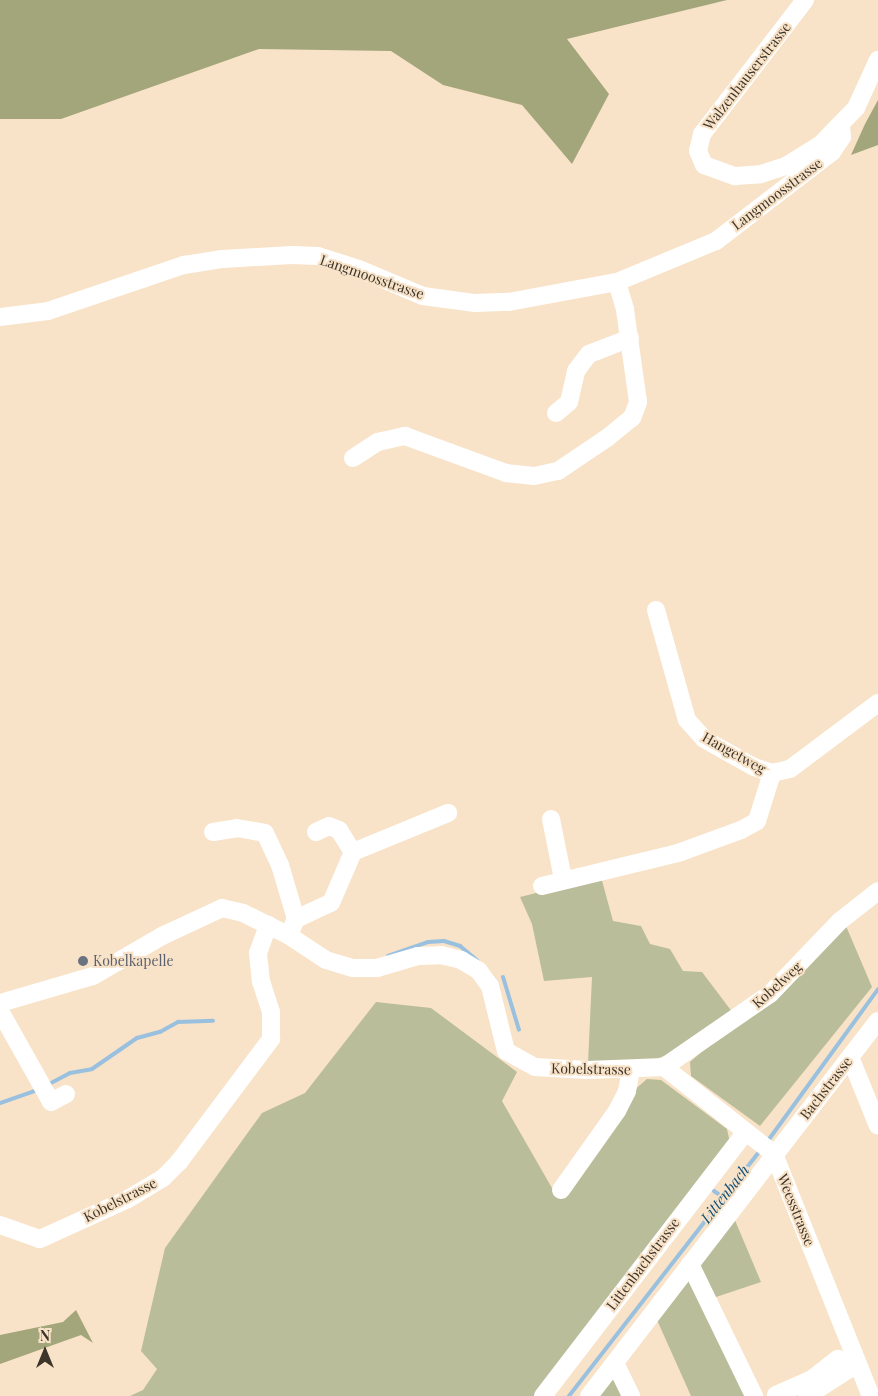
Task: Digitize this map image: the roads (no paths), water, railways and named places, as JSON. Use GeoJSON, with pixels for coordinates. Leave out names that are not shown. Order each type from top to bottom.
{"type":"FeatureCollection","features":[{"type":"Feature","properties":{"kind":"street","name":"Walzenhauserstrasse"},"geometry":{"type":"LineString","coordinates":[[805,0],[702,134],[698,151],[704,164],[719,172],[735,176],[761,174],[793,162],[820,145],[856,108],[878,60]]}},
{"type":"Feature","properties":{"kind":"street","name":"Langmoosstrasse"},"geometry":{"type":"LineString","coordinates":[[0,317],[48,311],[184,266],[291,255],[318,256],[359,269],[424,296],[474,303],[509,302],[617,282],[716,241],[832,152],[842,137],[841,125]]}},
{"type":"Feature","properties":{"kind":"street"},"geometry":{"type":"LineString","coordinates":[[353,458],[378,442],[405,436],[506,473],[534,476],[558,471],[615,433],[632,418],[638,402],[630,338],[617,282]]}},
{"type":"Feature","properties":{"kind":"street"},"geometry":{"type":"LineString","coordinates":[[556,413],[569,402],[576,371],[589,354],[630,338]]}},
{"type":"Feature","properties":{"kind":"street","name":"Hangetweg"},"geometry":{"type":"LineString","coordinates":[[656,610],[680,698],[691,725],[721,749],[772,774],[790,769],[878,703]]}},
{"type":"Feature","properties":{"kind":"street"},"geometry":{"type":"LineString","coordinates":[[542,886],[678,853],[742,830],[757,821],[772,774]]}},
{"type":"Feature","properties":{"kind":"street"},"geometry":{"type":"LineString","coordinates":[[288,935],[296,919],[330,903],[353,852],[448,813]]}},
{"type":"Feature","properties":{"kind":"street"},"geometry":{"type":"LineString","coordinates":[[550,819],[563,880]]}},
{"type":"Feature","properties":{"kind":"street"},"geometry":{"type":"LineString","coordinates":[[316,832],[329,826],[339,830],[353,852]]}},
{"type":"Feature","properties":{"kind":"street"},"geometry":{"type":"LineString","coordinates":[[213,832],[237,828],[265,833],[280,865],[296,919]]}},
{"type":"Feature","properties":{"kind":"street","name":"Kobelweg"},"geometry":{"type":"LineString","coordinates":[[664,1067],[770,994],[840,921],[878,891]]}},
{"type":"Feature","properties":{"kind":"street","name":"Kobelstrasse"},"geometry":{"type":"LineString","coordinates":[[0,1003],[93,976],[162,936],[222,908],[242,913],[288,935],[326,960],[353,968],[378,968],[418,956],[441,955],[462,960],[479,971],[490,986],[500,1034],[506,1051],[517,1060],[534,1067],[561,1070],[631,1070],[664,1067]]}},
{"type":"Feature","properties":{"kind":"street","name":"Kobelstrasse"},"geometry":{"type":"LineString","coordinates":[[0,1225],[40,1239],[128,1199],[163,1178],[179,1162],[272,1039],[271,1012],[260,982],[258,953],[268,925]]}},
{"type":"Feature","properties":{"kind":"street"},"geometry":{"type":"LineString","coordinates":[[0,1011],[51,1102],[66,1094]]}},
{"type":"Feature","properties":{"kind":"street","name":"Bachstrasse"},"geometry":{"type":"LineString","coordinates":[[589,1396],[690,1264],[772,1152],[878,1021]]}},
{"type":"Feature","properties":{"kind":"street"},"geometry":{"type":"LineString","coordinates":[[850,1057],[878,1126]]}},
{"type":"Feature","properties":{"kind":"street"},"geometry":{"type":"LineString","coordinates":[[664,1067],[748,1136],[772,1152]]}},
{"type":"Feature","properties":{"kind":"street"},"geometry":{"type":"LineString","coordinates":[[560,1190],[617,1111],[627,1091],[631,1070]]}},
{"type":"Feature","properties":{"kind":"street","name":"Littenbachstrasse"},"geometry":{"type":"LineString","coordinates":[[543,1396],[748,1136]]}},
{"type":"Feature","properties":{"kind":"street","name":"Weesstrasse"},"geometry":{"type":"LineString","coordinates":[[772,1152],[871,1396]]}},
{"type":"Feature","properties":{"kind":"street"},"geometry":{"type":"LineString","coordinates":[[690,1264],[754,1396]]}},
{"type":"Feature","properties":{"kind":"street"},"geometry":{"type":"LineString","coordinates":[[812,1388],[838,1359]]}},
{"type":"Feature","properties":{"kind":"street"},"geometry":{"type":"LineString","coordinates":[[615,1363],[632,1396]]}},
{"type":"Feature","properties":{"kind":"street"},"geometry":{"type":"LineString","coordinates":[[776,1395],[812,1388],[857,1364]]}},
{"type":"Feature","properties":{"kind":"waterway"},"geometry":{"type":"LineString","coordinates":[[388,956],[428,942],[444,941],[460,946],[478,961]]}},
{"type":"Feature","properties":{"kind":"waterway"},"geometry":{"type":"LineString","coordinates":[[503,977],[519,1030]]}},
{"type":"Feature","properties":{"kind":"waterway","name":"Littenbach"},"geometry":{"type":"LineString","coordinates":[[767,1142],[878,989]]}},
{"type":"Feature","properties":{"kind":"waterway"},"geometry":{"type":"LineString","coordinates":[[51,1083],[70,1073],[92,1069],[137,1038],[160,1032],[178,1022],[213,1021]]}},
{"type":"Feature","properties":{"kind":"waterway"},"geometry":{"type":"LineString","coordinates":[[0,1103],[35,1091]]}},
{"type":"Feature","properties":{"kind":"waterway","name":"Littenbach"},"geometry":{"type":"LineString","coordinates":[[569,1396],[761,1149]]}},
{"type":"Feature","properties":{"kind":"waterway"},"geometry":{"type":"LineString","coordinates":[[714,1191],[724,1198]]}},
{"type":"Feature","properties":{"kind":"place","name":"Kobelkapelle"},"geometry":{"type":"Point","coordinates":[83,961]}}]}
